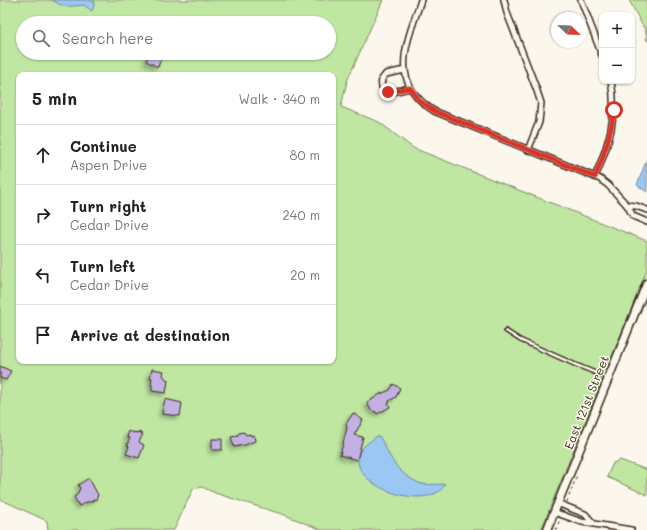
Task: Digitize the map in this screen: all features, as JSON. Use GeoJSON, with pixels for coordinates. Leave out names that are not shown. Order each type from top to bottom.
{"type":"FeatureCollection","features":[{"type":"Feature","properties":{"kind":"street"},"geometry":{"type":"LineString","coordinates":[[421,0],[405,52],[405,70],[410,88],[420,101],[434,111],[595,177],[608,185],[626,205],[633,216],[647,222]]}},
{"type":"Feature","properties":{"kind":"street"},"geometry":{"type":"LineString","coordinates":[[504,0],[507,13],[541,103],[541,115],[528,150]]}},
{"type":"Feature","properties":{"kind":"street"},"geometry":{"type":"LineString","coordinates":[[581,0],[599,48]]}},
{"type":"Feature","properties":{"kind":"street"},"geometry":{"type":"LineString","coordinates":[[405,70],[386,74],[381,82],[382,87],[388,92],[410,88]]}},
{"type":"Feature","properties":{"kind":"street"},"geometry":{"type":"LineString","coordinates":[[595,177],[607,150],[612,122],[614,101],[611,84]]}},
{"type":"Feature","properties":{"kind":"street"},"geometry":{"type":"LineString","coordinates":[[626,205],[636,206],[647,210]]}},
{"type":"Feature","properties":{"kind":"street","name":"East 121st Street"},"geometry":{"type":"LineString","coordinates":[[547,530],[646,287]]}},
{"type":"Feature","properties":{"kind":"street"},"geometry":{"type":"LineString","coordinates":[[557,503],[585,514],[593,523]]}},
{"type":"Feature","properties":{"kind":"street"},"geometry":{"type":"LineString","coordinates":[[554,512],[582,522],[631,530]]}},
{"type":"Feature","properties":{"kind":"lane"},"geometry":{"type":"LineString","coordinates":[[506,331],[520,340],[608,378]]}},
{"type":"Feature","properties":{"kind":"path"},"geometry":{"type":"LineString","coordinates":[[565,506],[577,475]]}},
{"type":"Feature","properties":{"kind":"path"},"geometry":{"type":"LineString","coordinates":[[556,530],[561,515]]}},
{"type":"Feature","properties":{"kind":"green space"},"geometry":{"type":"Polygon","coordinates":[[[0,0],[383,0],[347,81],[341,107],[379,122],[413,148],[647,241],[647,270],[541,530],[322,530],[280,513],[215,493],[202,487],[193,489],[174,530],[48,530],[47,521],[0,499],[0,0]]]}},
{"type":"Feature","properties":{"kind":"green space"},"geometry":{"type":"Polygon","coordinates":[[[629,0],[647,0],[647,41],[646,32],[629,0]]]}},
{"type":"Feature","properties":{"kind":"green space"},"geometry":{"type":"Polygon","coordinates":[[[620,460],[647,470],[647,495],[607,477],[613,463],[620,460]]]}},
{"type":"Feature","properties":{"kind":"water"},"geometry":{"type":"Polygon","coordinates":[[[52,0],[89,0],[95,2],[92,11],[84,5],[64,6],[52,0]]]}},
{"type":"Feature","properties":{"kind":"water"},"geometry":{"type":"Polygon","coordinates":[[[647,159],[647,192],[637,185],[647,159]]]}},
{"type":"Feature","properties":{"kind":"water"},"geometry":{"type":"Polygon","coordinates":[[[377,436],[380,437],[394,463],[410,478],[423,484],[445,484],[437,493],[424,497],[408,496],[377,486],[365,476],[359,465],[359,453],[364,446],[377,436]]]}},
{"type":"Feature","properties":{"kind":"building"},"geometry":{"type":"Polygon","coordinates":[[[146,60],[161,60],[158,67],[146,60]]]}},
{"type":"Feature","properties":{"kind":"building"},"geometry":{"type":"Polygon","coordinates":[[[0,366],[11,371],[6,380],[0,378],[0,366]]]}},
{"type":"Feature","properties":{"kind":"building"},"geometry":{"type":"Polygon","coordinates":[[[152,369],[164,371],[163,375],[168,380],[166,393],[152,391],[152,378],[150,378],[152,369]]]}},
{"type":"Feature","properties":{"kind":"building"},"geometry":{"type":"Polygon","coordinates":[[[393,384],[400,388],[396,397],[389,401],[390,402],[388,403],[390,407],[377,414],[375,411],[373,412],[367,403],[380,394],[390,390],[393,384]]]}},
{"type":"Feature","properties":{"kind":"building"},"geometry":{"type":"Polygon","coordinates":[[[165,399],[182,403],[180,416],[162,414],[165,399]]]}},
{"type":"Feature","properties":{"kind":"building"},"geometry":{"type":"Polygon","coordinates":[[[353,413],[363,420],[354,435],[363,437],[357,460],[340,455],[347,428],[346,424],[353,413]]]}},
{"type":"Feature","properties":{"kind":"building"},"geometry":{"type":"Polygon","coordinates":[[[129,431],[143,434],[139,442],[144,445],[139,458],[126,454],[129,446],[127,445],[130,438],[127,437],[129,431]]]}},
{"type":"Feature","properties":{"kind":"building"},"geometry":{"type":"Polygon","coordinates":[[[244,432],[246,435],[254,435],[255,441],[234,447],[231,437],[237,436],[239,433],[244,432]]]}},
{"type":"Feature","properties":{"kind":"building"},"geometry":{"type":"Polygon","coordinates":[[[212,439],[222,439],[222,450],[212,450],[212,439]]]}},
{"type":"Feature","properties":{"kind":"building"},"geometry":{"type":"Polygon","coordinates":[[[89,478],[98,495],[96,500],[93,499],[92,502],[87,502],[79,506],[74,497],[77,495],[80,488],[78,485],[89,478]]]}},
{"type":"Feature","properties":{"kind":"route"},"geometry":{"type":"LineString","coordinates":[[388,92],[410,88],[420,101],[434,111],[595,177],[607,150],[614,110]]}}]}
